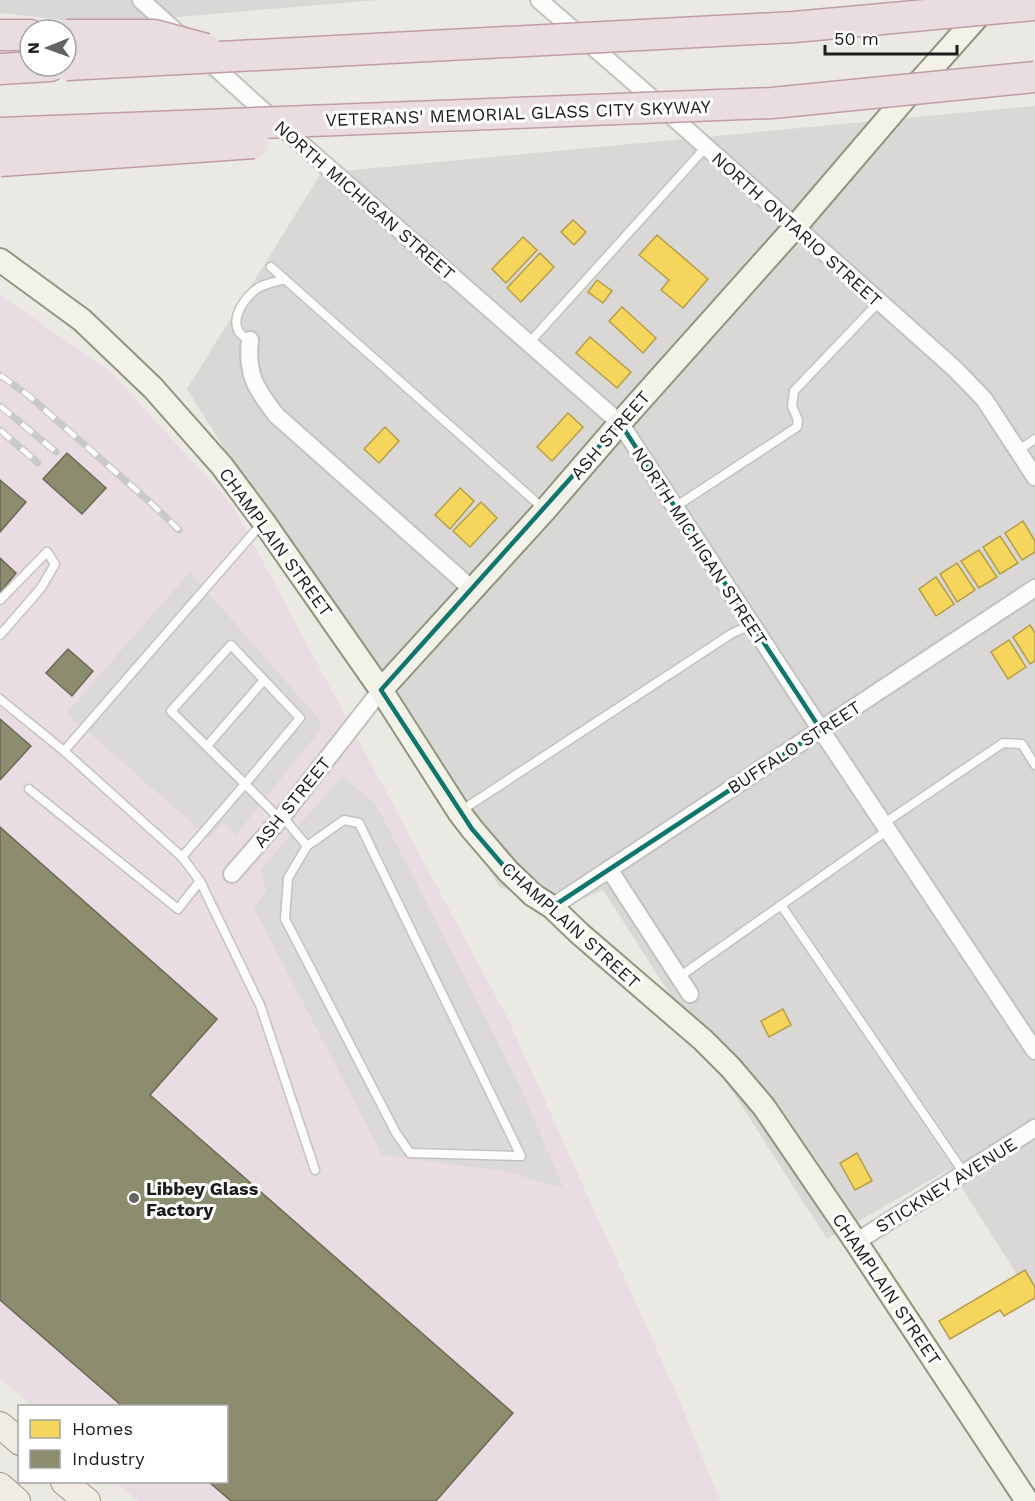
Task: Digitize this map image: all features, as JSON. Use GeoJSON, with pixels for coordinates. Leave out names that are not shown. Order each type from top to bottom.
{"type":"FeatureCollection","features":[{"type":"Feature","properties":{"kind":"highway"},"geometry":{"type":"LineString","coordinates":[[78,64],[794,27],[1035,6]]}},
{"type":"Feature","properties":{"kind":"highway"},"geometry":{"type":"LineString","coordinates":[[0,35],[18,35]]}},
{"type":"Feature","properties":{"kind":"highway"},"geometry":{"type":"LineString","coordinates":[[78,35],[154,35],[232,57]]}},
{"type":"Feature","properties":{"kind":"highway"},"geometry":{"type":"LineString","coordinates":[[0,69],[18,68]]}},
{"type":"Feature","properties":{"kind":"highway","name":"VETERANS' MEMORIAL GLASS CITY SKYWAY"},"geometry":{"type":"LineString","coordinates":[[0,133],[772,103],[1035,77]]}},
{"type":"Feature","properties":{"kind":"highway"},"geometry":{"type":"LineString","coordinates":[[0,160],[772,103]]}},
{"type":"Feature","properties":{"kind":"main road","name":"ASH STREET"},"geometry":{"type":"LineString","coordinates":[[381,690],[545,510],[993,0]]}},
{"type":"Feature","properties":{"kind":"main road","name":"CHAMPLAIN STREET"},"geometry":{"type":"LineString","coordinates":[[0,260],[82,320],[153,388],[222,466],[381,690],[459,812],[508,871],[703,1040],[731,1068],[764,1107],[1027,1501]]}},
{"type":"Feature","properties":{"kind":"main road"},"geometry":{"type":"LineString","coordinates":[[0,1425],[18,1440]]}},
{"type":"Feature","properties":{"kind":"main road"},"geometry":{"type":"LineString","coordinates":[[65,1483],[87,1501]]}},
{"type":"Feature","properties":{"kind":"main road"},"geometry":{"type":"LineString","coordinates":[[0,1486],[18,1501]]}},
{"type":"Feature","properties":{"kind":"street","name":"NORTH MICHIGAN STREET"},"geometry":{"type":"LineString","coordinates":[[141,0],[250,99],[620,423],[1035,1051]]}},
{"type":"Feature","properties":{"kind":"street","name":"NORTH ONTARIO STREET"},"geometry":{"type":"LineString","coordinates":[[539,0],[639,86],[955,369],[984,399],[1035,477]]}},
{"type":"Feature","properties":{"kind":"street"},"geometry":{"type":"LineString","coordinates":[[250,340],[252,375],[259,393],[276,415],[473,590]]}},
{"type":"Feature","properties":{"kind":"street","name":"BUFFALO STREET"},"geometry":{"type":"LineString","coordinates":[[552,907],[1035,588]]}},
{"type":"Feature","properties":{"kind":"street","name":"ASH STREET"},"geometry":{"type":"LineString","coordinates":[[232,874],[281,818],[381,690]]}},
{"type":"Feature","properties":{"kind":"street"},"geometry":{"type":"LineString","coordinates":[[609,869],[690,994]]}},
{"type":"Feature","properties":{"kind":"street","name":"STICKNEY AVENUE"},"geometry":{"type":"LineString","coordinates":[[856,1242],[1035,1128]]}},
{"type":"Feature","properties":{"kind":"lane"},"geometry":{"type":"LineString","coordinates":[[529,343],[706,147]]}},
{"type":"Feature","properties":{"kind":"lane"},"geometry":{"type":"LineString","coordinates":[[271,267],[545,510]]}},
{"type":"Feature","properties":{"kind":"lane"},"geometry":{"type":"LineString","coordinates":[[250,340],[240,334],[236,326],[238,312],[246,300],[258,289],[285,279]]}},
{"type":"Feature","properties":{"kind":"lane"},"geometry":{"type":"LineString","coordinates":[[675,507],[797,427],[798,420],[792,406],[794,391],[879,302]]}},
{"type":"Feature","properties":{"kind":"lane"},"geometry":{"type":"LineString","coordinates":[[1017,451],[1035,439]]}},
{"type":"Feature","properties":{"kind":"lane"},"geometry":{"type":"LineString","coordinates":[[64,752],[263,521]]}},
{"type":"Feature","properties":{"kind":"lane"},"geometry":{"type":"LineString","coordinates":[[0,600],[47,552],[55,564],[41,588],[0,635]]}},
{"type":"Feature","properties":{"kind":"lane"},"geometry":{"type":"LineString","coordinates":[[459,812],[731,634],[752,624]]}},
{"type":"Feature","properties":{"kind":"lane"},"geometry":{"type":"LineString","coordinates":[[182,857],[245,784],[300,718],[231,645],[171,711],[245,784],[281,818],[307,846]]}},
{"type":"Feature","properties":{"kind":"lane"},"geometry":{"type":"LineString","coordinates":[[207,746],[264,680]]}},
{"type":"Feature","properties":{"kind":"lane"},"geometry":{"type":"LineString","coordinates":[[0,699],[64,752],[182,857],[200,881],[260,1005],[315,1170]]}},
{"type":"Feature","properties":{"kind":"lane"},"geometry":{"type":"LineString","coordinates":[[679,977],[1003,743],[1022,744],[1035,765]]}},
{"type":"Feature","properties":{"kind":"lane"},"geometry":{"type":"LineString","coordinates":[[29,789],[178,909],[200,881]]}},
{"type":"Feature","properties":{"kind":"lane"},"geometry":{"type":"LineString","coordinates":[[344,820],[359,823],[521,1156],[410,1153],[396,1132],[285,919],[288,878],[307,846],[344,820]]}},
{"type":"Feature","properties":{"kind":"lane"},"geometry":{"type":"LineString","coordinates":[[780,905],[964,1173]]}},
{"type":"Feature","properties":{"kind":"highlighted area"},"geometry":{"type":"Polygon","coordinates":[[[620,423],[821,730],[552,907],[508,871],[472,829],[381,690],[620,423]]]}},
{"type":"Feature","properties":{"kind":"shaded area"},"geometry":{"type":"Polygon","coordinates":[[[0,0],[377,0],[96,24],[78,22],[78,18],[44,18],[0,13],[0,0]]]}},
{"type":"Feature","properties":{"kind":"shaded area"},"geometry":{"type":"Polygon","coordinates":[[[1035,106],[1035,1303],[950,1169],[827,1239],[603,890],[563,907],[500,887],[187,389],[321,173],[1035,106]]]}},
{"type":"Feature","properties":{"kind":"shaded area"},"geometry":{"type":"Polygon","coordinates":[[[0,295],[111,372],[233,506],[509,1021],[677,1394],[720,1501],[138,1501],[117,1483],[228,1483],[228,1405],[31,1405],[0,1378],[0,295]]]}},
{"type":"Feature","properties":{"kind":"shaded area"},"geometry":{"type":"Polygon","coordinates":[[[190,572],[318,718],[321,729],[236,835],[224,823],[209,838],[66,713],[190,572]]]}},
{"type":"Feature","properties":{"kind":"shaded area"},"geometry":{"type":"Polygon","coordinates":[[[342,776],[375,803],[522,1090],[563,1188],[504,1171],[382,1155],[254,908],[266,890],[261,869],[342,776]]]}},
{"type":"Feature","properties":{"kind":"building: Homes"},"geometry":{"type":"Polygon","coordinates":[[[573,220],[586,232],[574,245],[561,232],[573,220]]]}},
{"type":"Feature","properties":{"kind":"building: Homes"},"geometry":{"type":"Polygon","coordinates":[[[657,235],[708,279],[683,308],[661,290],[669,280],[639,255],[657,235]]]}},
{"type":"Feature","properties":{"kind":"building: Homes"},"geometry":{"type":"Polygon","coordinates":[[[523,237],[537,250],[506,283],[492,269],[523,237]]]}},
{"type":"Feature","properties":{"kind":"building: Homes"},"geometry":{"type":"Polygon","coordinates":[[[540,253],[554,267],[521,302],[507,288],[540,253]]]}},
{"type":"Feature","properties":{"kind":"building: Homes"},"geometry":{"type":"Polygon","coordinates":[[[597,280],[612,291],[603,303],[588,292],[597,280]]]}},
{"type":"Feature","properties":{"kind":"building: Homes"},"geometry":{"type":"Polygon","coordinates":[[[622,307],[656,338],[643,353],[609,321],[622,307]]]}},
{"type":"Feature","properties":{"kind":"building: Homes"},"geometry":{"type":"Polygon","coordinates":[[[590,337],[631,372],[617,388],[576,353],[590,337]]]}},
{"type":"Feature","properties":{"kind":"building: Homes"},"geometry":{"type":"Polygon","coordinates":[[[568,413],[583,427],[552,461],[537,447],[568,413]]]}},
{"type":"Feature","properties":{"kind":"building: Homes"},"geometry":{"type":"Polygon","coordinates":[[[385,427],[399,441],[379,463],[364,449],[385,427]]]}},
{"type":"Feature","properties":{"kind":"building: Homes"},"geometry":{"type":"Polygon","coordinates":[[[460,488],[474,501],[450,529],[435,515],[460,488]]]}},
{"type":"Feature","properties":{"kind":"building: Homes"},"geometry":{"type":"Polygon","coordinates":[[[481,502],[497,518],[470,547],[453,531],[481,502]]]}},
{"type":"Feature","properties":{"kind":"building: Homes"},"geometry":{"type":"Polygon","coordinates":[[[1023,521],[1035,541],[1035,552],[1022,560],[1005,533],[1023,521]]]}},
{"type":"Feature","properties":{"kind":"building: Homes"},"geometry":{"type":"Polygon","coordinates":[[[1000,536],[1018,563],[1000,574],[983,547],[1000,536]]]}},
{"type":"Feature","properties":{"kind":"building: Homes"},"geometry":{"type":"Polygon","coordinates":[[[979,550],[997,577],[979,588],[961,561],[979,550]]]}},
{"type":"Feature","properties":{"kind":"building: Homes"},"geometry":{"type":"Polygon","coordinates":[[[957,563],[975,590],[957,602],[940,574],[957,563]]]}},
{"type":"Feature","properties":{"kind":"building: Homes"},"geometry":{"type":"Polygon","coordinates":[[[936,577],[954,604],[936,616],[919,589],[936,577]]]}},
{"type":"Feature","properties":{"kind":"building: Homes"},"geometry":{"type":"Polygon","coordinates":[[[1030,625],[1035,633],[1035,661],[1030,664],[1013,637],[1030,625]]]}},
{"type":"Feature","properties":{"kind":"building: Homes"},"geometry":{"type":"Polygon","coordinates":[[[1009,640],[1026,667],[1008,679],[991,652],[1009,640]]]}},
{"type":"Feature","properties":{"kind":"building: Homes"},"geometry":{"type":"Polygon","coordinates":[[[783,1009],[791,1025],[769,1037],[761,1021],[783,1009]]]}},
{"type":"Feature","properties":{"kind":"building: Homes"},"geometry":{"type":"Polygon","coordinates":[[[857,1153],[872,1181],[855,1190],[840,1163],[857,1153]]]}},
{"type":"Feature","properties":{"kind":"building: Homes"},"geometry":{"type":"Polygon","coordinates":[[[1025,1270],[1035,1287],[1035,1298],[1004,1316],[1000,1310],[950,1339],[939,1321],[1025,1270]]]}},
{"type":"Feature","properties":{"kind":"building: Industry"},"geometry":{"type":"Polygon","coordinates":[[[67,453],[106,488],[82,514],[43,479],[67,453]]]}},
{"type":"Feature","properties":{"kind":"building: Industry"},"geometry":{"type":"Polygon","coordinates":[[[0,480],[26,502],[0,532],[0,480]]]}},
{"type":"Feature","properties":{"kind":"building: Industry"},"geometry":{"type":"Polygon","coordinates":[[[0,558],[16,573],[0,593],[0,558]]]}},
{"type":"Feature","properties":{"kind":"building: Industry"},"geometry":{"type":"Polygon","coordinates":[[[68,649],[93,671],[72,696],[46,673],[68,649]]]}},
{"type":"Feature","properties":{"kind":"building: Industry"},"geometry":{"type":"Polygon","coordinates":[[[0,719],[31,746],[0,780],[0,719]]]}},
{"type":"Feature","properties":{"kind":"building: Industry","name":"Libbey Glass Factory"},"geometry":{"type":"Polygon","coordinates":[[[0,827],[217,1019],[150,1095],[513,1413],[436,1501],[231,1501],[210,1483],[228,1483],[228,1405],[121,1405],[0,1300],[0,827]]]}},
{"type":"Feature","properties":{"kind":"railway"},"geometry":{"type":"LineString","coordinates":[[0,375],[29,396],[179,530]]}},
{"type":"Feature","properties":{"kind":"railway"},"geometry":{"type":"LineString","coordinates":[[0,406],[56,452]]}},
{"type":"Feature","properties":{"kind":"railway"},"geometry":{"type":"LineString","coordinates":[[0,430],[38,463]]}},
{"type":"Feature","properties":{"kind":"place","name":"Libbey Glass Factory"},"geometry":{"type":"Point","coordinates":[134,1198]}}]}
